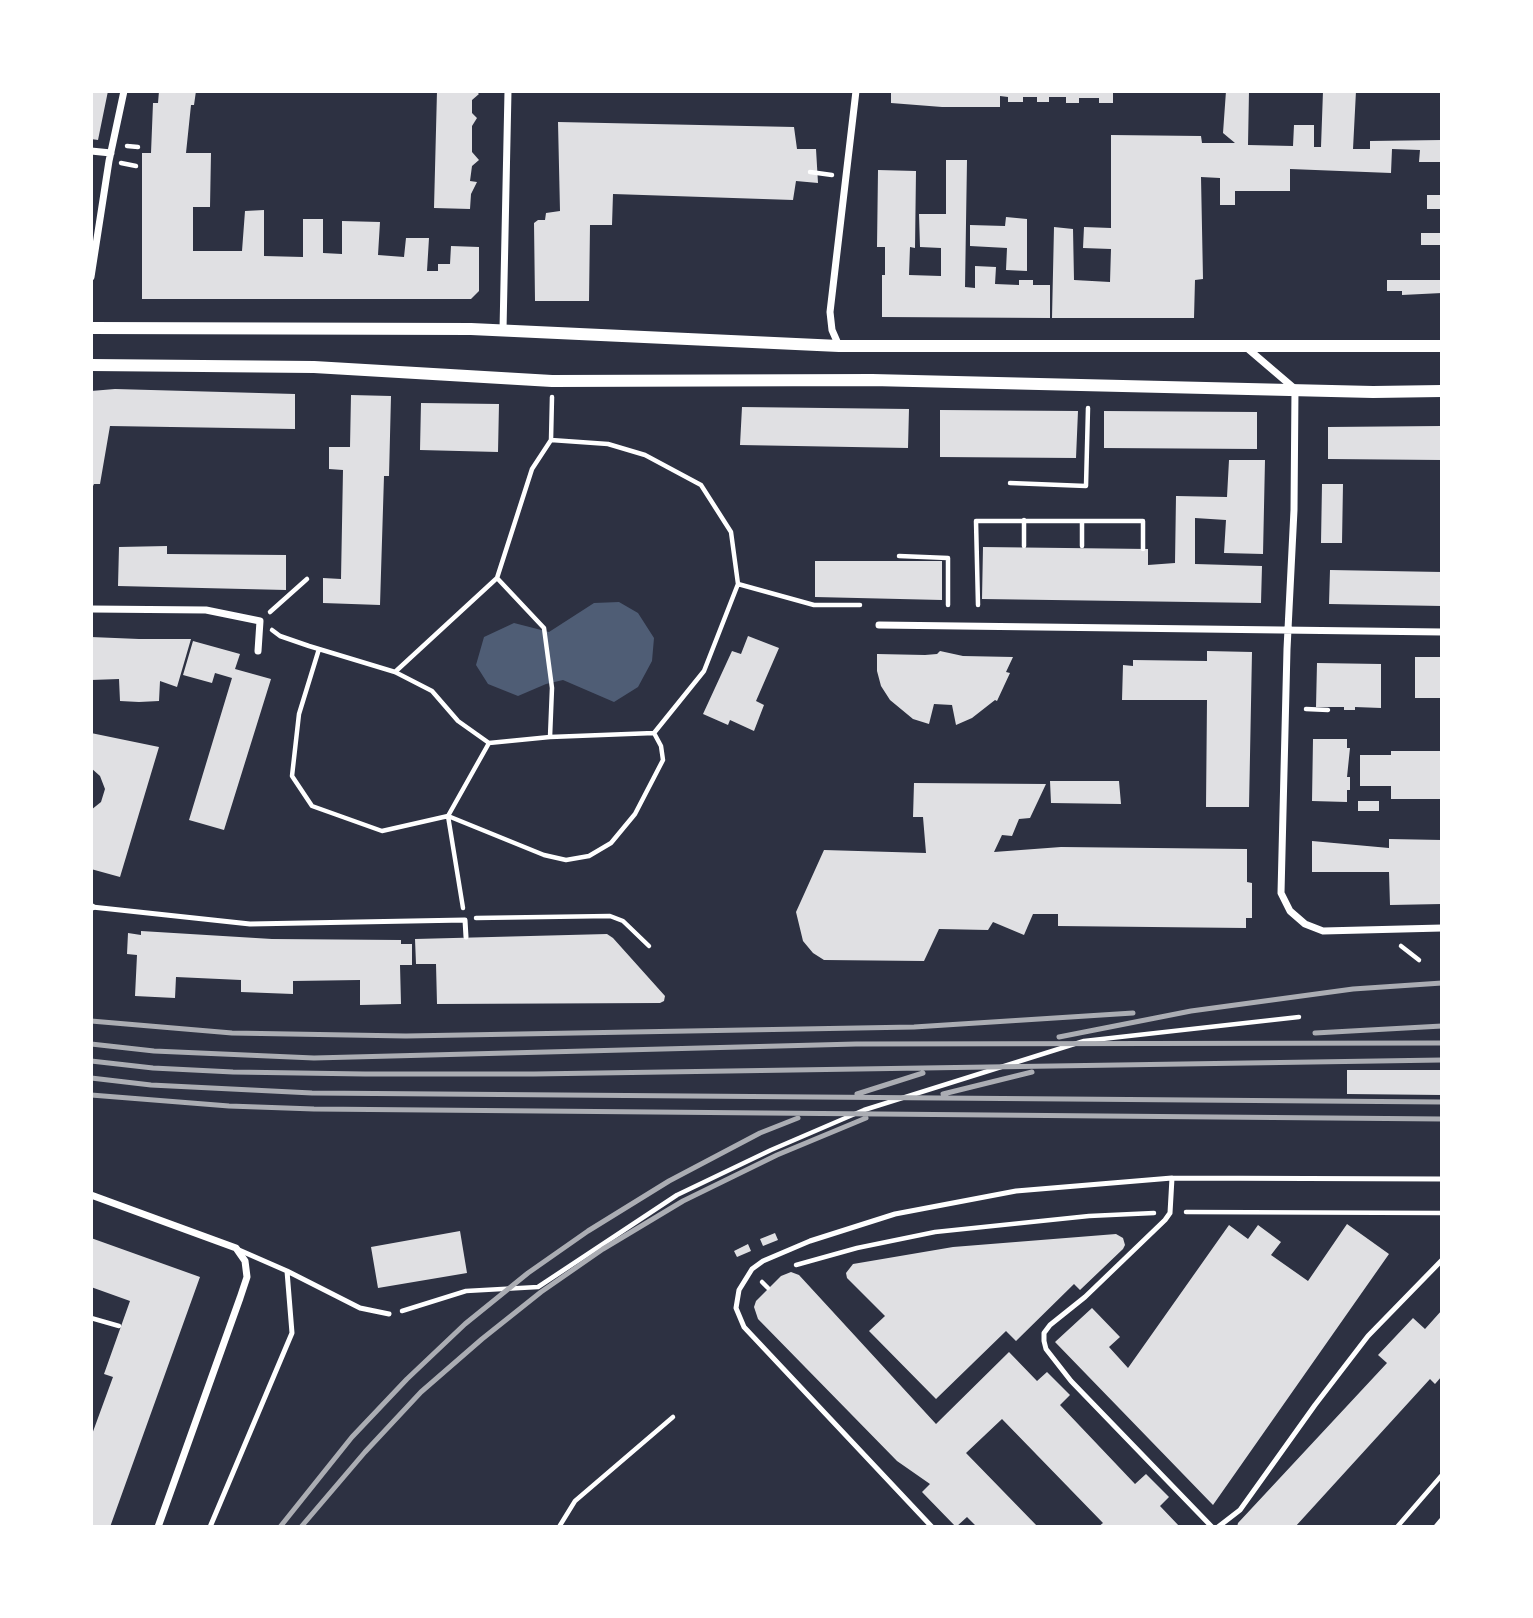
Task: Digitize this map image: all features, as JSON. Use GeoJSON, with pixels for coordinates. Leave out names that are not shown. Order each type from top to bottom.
{"type":"FeatureCollection","features":[{"type":"Feature","properties":{"kind":"street"},"geometry":{"type":"LineString","coordinates":[[91,276],[124,91]]}},
{"type":"Feature","properties":{"kind":"street"},"geometry":{"type":"LineString","coordinates":[[503,330],[508,91]]}},
{"type":"Feature","properties":{"kind":"street"},"geometry":{"type":"LineString","coordinates":[[839,346],[832,330],[830,312],[856,91]]}},
{"type":"Feature","properties":{"kind":"street"},"geometry":{"type":"LineString","coordinates":[[91,151],[111,153]]}},
{"type":"Feature","properties":{"kind":"street"},"geometry":{"type":"LineString","coordinates":[[91,328],[503,330],[839,346],[1442,346]]}},
{"type":"Feature","properties":{"kind":"street"},"geometry":{"type":"LineString","coordinates":[[1244,345],[1295,389],[1281,893],[1290,911],[1305,924],[1323,931],[1442,929]]}},
{"type":"Feature","properties":{"kind":"street"},"geometry":{"type":"LineString","coordinates":[[91,365],[326,368],[552,381],[872,380],[1442,391]]}},
{"type":"Feature","properties":{"kind":"street"},"geometry":{"type":"LineString","coordinates":[[91,609],[205,610],[260,621],[258,650]]}},
{"type":"Feature","properties":{"kind":"street"},"geometry":{"type":"LineString","coordinates":[[879,625],[1442,632]]}},
{"type":"Feature","properties":{"kind":"street"},"geometry":{"type":"LineString","coordinates":[[91,1195],[236,1248],[245,1261],[247,1277],[158,1527]]}},
{"type":"Feature","properties":{"kind":"street"},"geometry":{"type":"LineString","coordinates":[[1437,1527],[1442,1521]]}},
{"type":"Feature","properties":{"kind":"lane"},"geometry":{"type":"LineString","coordinates":[[92,907],[250,924],[465,920],[466,937]]}},
{"type":"Feature","properties":{"kind":"lane"},"geometry":{"type":"LineString","coordinates":[[932,1527],[744,1327],[736,1308],[736,1300],[743,1281],[752,1269],[775,1255],[810,1241],[895,1214],[1016,1191],[1172,1178],[1442,1178]]}},
{"type":"Feature","properties":{"kind":"lane"},"geometry":{"type":"LineString","coordinates":[[1172,1178],[1170,1213],[1165,1220],[1085,1297],[1050,1325],[1044,1333],[1044,1341],[1046,1349],[1071,1381],[1212,1527]]}},
{"type":"Feature","properties":{"kind":"lane"},"geometry":{"type":"LineString","coordinates":[[236,1248],[360,1308],[389,1314]]}},
{"type":"Feature","properties":{"kind":"lane"},"geometry":{"type":"LineString","coordinates":[[1218,1527],[1240,1510],[1368,1336],[1442,1260]]}},
{"type":"Feature","properties":{"kind":"lane"},"geometry":{"type":"LineString","coordinates":[[210,1527],[292,1333],[287,1271]]}},
{"type":"Feature","properties":{"kind":"path"},"geometry":{"type":"LineString","coordinates":[[117,163],[136,166]]}},
{"type":"Feature","properties":{"kind":"path"},"geometry":{"type":"LineString","coordinates":[[810,172],[832,175]]}},
{"type":"Feature","properties":{"kind":"path"},"geometry":{"type":"LineString","coordinates":[[395,672],[498,578],[532,470],[551,440],[552,405]]}},
{"type":"Feature","properties":{"kind":"path"},"geometry":{"type":"LineString","coordinates":[[1010,484],[1086,486],[1088,408]]}},
{"type":"Feature","properties":{"kind":"path"},"geometry":{"type":"LineString","coordinates":[[260,621],[280,636],[395,672],[432,691],[458,721],[489,743],[550,737],[654,733],[704,671],[738,584],[732,532],[701,485],[645,455],[608,444],[551,440]]}},
{"type":"Feature","properties":{"kind":"path"},"geometry":{"type":"LineString","coordinates":[[1024,520],[1024,546]]}},
{"type":"Feature","properties":{"kind":"path"},"geometry":{"type":"LineString","coordinates":[[978,605],[976,521],[1143,521],[1143,549]]}},
{"type":"Feature","properties":{"kind":"path"},"geometry":{"type":"LineString","coordinates":[[1082,521],[1082,546]]}},
{"type":"Feature","properties":{"kind":"path"},"geometry":{"type":"LineString","coordinates":[[898,556],[948,558],[948,605]]}},
{"type":"Feature","properties":{"kind":"path"},"geometry":{"type":"LineString","coordinates":[[498,578],[544,628],[552,688],[550,737]]}},
{"type":"Feature","properties":{"kind":"path"},"geometry":{"type":"LineString","coordinates":[[285,600],[307,579]]}},
{"type":"Feature","properties":{"kind":"path"},"geometry":{"type":"LineString","coordinates":[[738,584],[814,605],[860,605]]}},
{"type":"Feature","properties":{"kind":"path"},"geometry":{"type":"LineString","coordinates":[[319,649],[299,714],[292,776],[312,806],[382,831],[449,816],[544,855],[566,860],[589,856],[611,843],[635,814],[663,760],[661,746],[654,733]]}},
{"type":"Feature","properties":{"kind":"path"},"geometry":{"type":"LineString","coordinates":[[1306,709],[1328,710]]}},
{"type":"Feature","properties":{"kind":"path"},"geometry":{"type":"LineString","coordinates":[[461,902],[449,816],[489,743]]}},
{"type":"Feature","properties":{"kind":"path"},"geometry":{"type":"LineString","coordinates":[[465,920],[610,915],[623,921],[649,946]]}},
{"type":"Feature","properties":{"kind":"path"},"geometry":{"type":"LineString","coordinates":[[1401,946],[1419,960]]}},
{"type":"Feature","properties":{"kind":"path"},"geometry":{"type":"LineString","coordinates":[[389,1314],[466,1291],[538,1287],[677,1195],[864,1110],[1084,1041],[1298,1017]]}},
{"type":"Feature","properties":{"kind":"path"},"geometry":{"type":"LineString","coordinates":[[1186,1212],[1442,1213]]}},
{"type":"Feature","properties":{"kind":"path"},"geometry":{"type":"LineString","coordinates":[[792,1266],[857,1248],[934,1232],[1089,1216],[1154,1213]]}},
{"type":"Feature","properties":{"kind":"path"},"geometry":{"type":"LineString","coordinates":[[757,1287],[771,1275]]}},
{"type":"Feature","properties":{"kind":"path"},"geometry":{"type":"LineString","coordinates":[[762,1282],[768,1288]]}},
{"type":"Feature","properties":{"kind":"path"},"geometry":{"type":"LineString","coordinates":[[91,1318],[119,1326]]}},
{"type":"Feature","properties":{"kind":"path"},"geometry":{"type":"LineString","coordinates":[[559,1527],[575,1501],[673,1417]]}},
{"type":"Feature","properties":{"kind":"path"},"geometry":{"type":"LineString","coordinates":[[1397,1527],[1442,1475]]}},
{"type":"Feature","properties":{"kind":"water"},"geometry":{"type":"Polygon","coordinates":[[[619,602],[638,613],[654,638],[652,661],[638,687],[614,702],[563,680],[518,696],[488,684],[476,665],[484,637],[514,623],[549,632],[594,603],[619,602]]]}},
{"type":"Feature","properties":{"kind":"building"},"geometry":{"type":"Polygon","coordinates":[[[91,91],[108,91],[98,140],[91,139],[91,91]]]}},
{"type":"Feature","properties":{"kind":"building"},"geometry":{"type":"Polygon","coordinates":[[[159,91],[196,91],[194,105],[191,105],[186,153],[211,153],[210,207],[193,207],[193,251],[242,251],[245,211],[264,210],[264,256],[303,257],[303,219],[323,219],[323,253],[342,254],[342,221],[380,222],[378,255],[404,257],[406,238],[429,238],[427,271],[438,271],[438,264],[450,264],[451,246],[479,247],[479,291],[471,299],[142,299],[142,153],[151,153],[153,103],[158,103],[159,91]]]}},
{"type":"Feature","properties":{"kind":"building"},"geometry":{"type":"Polygon","coordinates":[[[437,91],[476,91],[479,94],[472,100],[472,113],[477,118],[472,126],[472,152],[479,160],[472,166],[470,181],[477,182],[471,194],[470,209],[434,208],[437,91]]]}},
{"type":"Feature","properties":{"kind":"building"},"geometry":{"type":"Polygon","coordinates":[[[891,91],[1113,91],[1113,103],[1099,103],[1099,98],[1079,98],[1079,103],[1066,103],[1066,97],[1049,97],[1049,102],[1037,102],[1037,97],[1023,97],[1023,102],[1008,102],[1008,97],[1000,96],[1000,107],[942,107],[891,103],[891,91]]]}},
{"type":"Feature","properties":{"kind":"building"},"geometry":{"type":"Polygon","coordinates":[[[1226,91],[1249,91],[1248,145],[1293,146],[1294,125],[1314,125],[1314,147],[1321,147],[1323,91],[1356,91],[1353,149],[1370,149],[1370,141],[1442,140],[1442,162],[1419,162],[1420,150],[1392,149],[1391,173],[1290,169],[1290,191],[1235,191],[1235,205],[1220,205],[1220,178],[1201,177],[1203,279],[1195,280],[1194,318],[1052,318],[1054,227],[1073,229],[1074,280],[1110,282],[1111,249],[1083,248],[1084,227],[1111,228],[1111,135],[1201,136],[1202,143],[1235,143],[1223,133],[1226,91]]]}},
{"type":"Feature","properties":{"kind":"building"},"geometry":{"type":"Polygon","coordinates":[[[558,122],[794,127],[797,149],[816,149],[818,183],[796,181],[793,200],[613,194],[612,225],[590,225],[589,301],[535,301],[534,223],[545,220],[546,213],[560,211],[558,122]]]}},
{"type":"Feature","properties":{"kind":"building"},"geometry":{"type":"Polygon","coordinates":[[[946,160],[967,160],[965,287],[975,288],[975,266],[996,267],[995,284],[1019,285],[1019,280],[1033,280],[1033,285],[1050,285],[1050,318],[882,317],[885,247],[877,247],[878,170],[916,171],[915,248],[910,247],[909,275],[941,276],[941,248],[920,247],[919,214],[946,214],[946,160]]]}},
{"type":"Feature","properties":{"kind":"building"},"geometry":{"type":"Polygon","coordinates":[[[1427,195],[1442,195],[1442,209],[1427,209],[1427,195]]]}},
{"type":"Feature","properties":{"kind":"building"},"geometry":{"type":"Polygon","coordinates":[[[1006,217],[1027,219],[1027,271],[1006,270],[1007,248],[970,246],[970,225],[1005,226],[1006,217]]]}},
{"type":"Feature","properties":{"kind":"building"},"geometry":{"type":"Polygon","coordinates":[[[1421,233],[1441,233],[1441,245],[1421,245],[1421,233]]]}},
{"type":"Feature","properties":{"kind":"building"},"geometry":{"type":"Polygon","coordinates":[[[1387,280],[1442,280],[1442,293],[1402,295],[1402,291],[1387,291],[1387,280]]]}},
{"type":"Feature","properties":{"kind":"building"},"geometry":{"type":"Polygon","coordinates":[[[115,389],[295,394],[295,429],[110,426],[100,484],[94,484],[91,490],[91,391],[115,389]]]}},
{"type":"Feature","properties":{"kind":"building"},"geometry":{"type":"Polygon","coordinates":[[[351,395],[391,396],[389,476],[384,476],[380,605],[323,603],[323,578],[341,579],[343,470],[329,469],[329,447],[350,447],[351,395]]]}},
{"type":"Feature","properties":{"kind":"building"},"geometry":{"type":"Polygon","coordinates":[[[421,403],[499,404],[498,452],[420,450],[421,403]]]}},
{"type":"Feature","properties":{"kind":"building"},"geometry":{"type":"Polygon","coordinates":[[[742,407],[909,409],[908,448],[740,445],[742,407]]]}},
{"type":"Feature","properties":{"kind":"building"},"geometry":{"type":"Polygon","coordinates":[[[940,410],[1078,411],[1076,458],[940,457],[940,410]]]}},
{"type":"Feature","properties":{"kind":"building"},"geometry":{"type":"Polygon","coordinates":[[[1104,411],[1257,412],[1257,449],[1104,448],[1104,411]]]}},
{"type":"Feature","properties":{"kind":"building"},"geometry":{"type":"Polygon","coordinates":[[[1442,426],[1442,460],[1328,459],[1328,427],[1442,426]]]}},
{"type":"Feature","properties":{"kind":"building"},"geometry":{"type":"Polygon","coordinates":[[[1229,460],[1265,460],[1263,554],[1224,553],[1226,520],[1195,518],[1195,564],[1262,566],[1261,603],[982,599],[983,547],[1148,549],[1148,565],[1175,563],[1176,496],[1227,497],[1229,460]]]}},
{"type":"Feature","properties":{"kind":"building"},"geometry":{"type":"Polygon","coordinates":[[[1322,484],[1343,484],[1342,543],[1321,543],[1322,484]]]}},
{"type":"Feature","properties":{"kind":"building"},"geometry":{"type":"Polygon","coordinates":[[[167,546],[167,554],[286,555],[286,590],[118,586],[119,547],[167,546]]]}},
{"type":"Feature","properties":{"kind":"building"},"geometry":{"type":"Polygon","coordinates":[[[815,561],[942,561],[942,600],[815,597],[815,561]]]}},
{"type":"Feature","properties":{"kind":"building"},"geometry":{"type":"Polygon","coordinates":[[[1330,570],[1442,572],[1442,606],[1329,604],[1330,570]]]}},
{"type":"Feature","properties":{"kind":"building"},"geometry":{"type":"Polygon","coordinates":[[[748,636],[779,648],[756,701],[764,705],[754,731],[730,720],[728,725],[703,714],[732,651],[741,654],[748,636]]]}},
{"type":"Feature","properties":{"kind":"building"},"geometry":{"type":"Polygon","coordinates":[[[91,637],[191,639],[177,687],[160,681],[159,701],[139,702],[120,701],[119,679],[91,680],[91,637]]]}},
{"type":"Feature","properties":{"kind":"building"},"geometry":{"type":"Polygon","coordinates":[[[193,641],[240,654],[235,669],[271,679],[224,830],[189,820],[232,678],[215,673],[212,683],[183,675],[193,641]]]}},
{"type":"Feature","properties":{"kind":"building"},"geometry":{"type":"Polygon","coordinates":[[[940,651],[963,656],[1013,657],[1006,672],[1010,673],[997,701],[956,725],[952,705],[934,704],[929,724],[913,719],[890,700],[881,686],[877,671],[877,654],[925,655],[937,654],[940,651]]]}},
{"type":"Feature","properties":{"kind":"building"},"geometry":{"type":"Polygon","coordinates":[[[1207,651],[1252,652],[1249,807],[1206,807],[1207,700],[1122,700],[1123,665],[1133,666],[1133,660],[1207,661],[1207,651]]]}},
{"type":"Feature","properties":{"kind":"building"},"geometry":{"type":"Polygon","coordinates":[[[1415,657],[1442,657],[1442,698],[1415,698],[1415,657]]]}},
{"type":"Feature","properties":{"kind":"building"},"geometry":{"type":"Polygon","coordinates":[[[1317,663],[1381,664],[1381,708],[1355,707],[1355,710],[1344,710],[1344,707],[1316,707],[1317,663]]]}},
{"type":"Feature","properties":{"kind":"building"},"geometry":{"type":"Polygon","coordinates":[[[91,733],[159,747],[120,877],[91,869],[91,810],[101,802],[105,789],[100,776],[91,768],[91,733]]]}},
{"type":"Feature","properties":{"kind":"building"},"geometry":{"type":"Polygon","coordinates":[[[1313,739],[1347,739],[1347,748],[1350,748],[1347,777],[1350,777],[1350,790],[1347,790],[1347,802],[1312,801],[1313,739]]]}},
{"type":"Feature","properties":{"kind":"building"},"geometry":{"type":"Polygon","coordinates":[[[1391,751],[1442,751],[1442,799],[1391,799],[1391,786],[1360,786],[1360,755],[1391,755],[1391,751]]]}},
{"type":"Feature","properties":{"kind":"building"},"geometry":{"type":"Polygon","coordinates":[[[1050,781],[1119,781],[1121,804],[1051,803],[1050,781]]]}},
{"type":"Feature","properties":{"kind":"building"},"geometry":{"type":"Polygon","coordinates":[[[914,783],[1046,784],[1030,818],[1019,819],[1012,836],[1002,835],[994,852],[1061,847],[1247,849],[1247,882],[1252,883],[1252,918],[1246,918],[1246,928],[1058,926],[1058,914],[1033,914],[1024,935],[993,922],[988,930],[939,929],[924,961],[824,960],[813,953],[803,941],[796,912],[824,850],[926,853],[923,817],[913,817],[914,783]]]}},
{"type":"Feature","properties":{"kind":"building"},"geometry":{"type":"Polygon","coordinates":[[[1358,801],[1379,801],[1379,811],[1358,811],[1358,801]]]}},
{"type":"Feature","properties":{"kind":"building"},"geometry":{"type":"Polygon","coordinates":[[[1389,839],[1442,840],[1442,904],[1390,905],[1389,872],[1312,872],[1312,841],[1389,848],[1389,839]]]}},
{"type":"Feature","properties":{"kind":"building"},"geometry":{"type":"Polygon","coordinates":[[[141,931],[272,939],[401,940],[401,944],[412,944],[412,965],[400,965],[401,1004],[360,1005],[360,980],[293,981],[293,994],[241,992],[241,980],[176,977],[175,998],[135,996],[137,955],[127,954],[128,933],[141,935],[141,931]]]}},
{"type":"Feature","properties":{"kind":"building"},"geometry":{"type":"Polygon","coordinates":[[[607,934],[665,996],[664,1001],[437,1004],[436,964],[416,964],[415,939],[607,934]]]}},
{"type":"Feature","properties":{"kind":"building"},"geometry":{"type":"Polygon","coordinates":[[[1347,1070],[1442,1070],[1442,1095],[1347,1094],[1347,1070]]]}},
{"type":"Feature","properties":{"kind":"building"},"geometry":{"type":"Polygon","coordinates":[[[1347,1224],[1389,1254],[1213,1505],[1055,1342],[1092,1308],[1120,1337],[1109,1347],[1128,1368],[1229,1225],[1248,1239],[1258,1225],[1281,1242],[1271,1255],[1308,1281],[1347,1224]]]}},
{"type":"Feature","properties":{"kind":"building"},"geometry":{"type":"Polygon","coordinates":[[[460,1231],[467,1273],[378,1288],[371,1247],[460,1231]]]}},
{"type":"Feature","properties":{"kind":"building"},"geometry":{"type":"Polygon","coordinates":[[[775,1233],[778,1240],[763,1246],[760,1239],[775,1233]]]}},
{"type":"Feature","properties":{"kind":"building"},"geometry":{"type":"Polygon","coordinates":[[[1116,1234],[1123,1238],[1123,1249],[1080,1290],[1074,1284],[1016,1341],[1006,1331],[936,1399],[869,1331],[885,1316],[847,1278],[846,1273],[853,1264],[953,1247],[1116,1234]]]}},
{"type":"Feature","properties":{"kind":"building"},"geometry":{"type":"Polygon","coordinates":[[[91,1238],[200,1277],[110,1527],[91,1527],[91,1437],[113,1377],[104,1374],[130,1301],[91,1287],[91,1238]]]}},
{"type":"Feature","properties":{"kind":"building"},"geometry":{"type":"Polygon","coordinates":[[[748,1244],[751,1251],[737,1257],[734,1251],[748,1244]]]}},
{"type":"Feature","properties":{"kind":"building"},"geometry":{"type":"Polygon","coordinates":[[[791,1272],[799,1275],[936,1424],[1009,1352],[1037,1381],[1047,1372],[1070,1395],[1060,1405],[1135,1484],[1146,1474],[1169,1497],[1160,1506],[1180,1527],[1098,1527],[1103,1523],[1002,1419],[966,1453],[1038,1527],[977,1527],[967,1517],[956,1527],[922,1492],[930,1484],[897,1461],[758,1319],[754,1307],[756,1301],[781,1276],[791,1272]]]}},
{"type":"Feature","properties":{"kind":"building"},"geometry":{"type":"Polygon","coordinates":[[[1442,1310],[1442,1376],[1435,1384],[1430,1379],[1295,1527],[1237,1527],[1387,1363],[1378,1355],[1413,1318],[1425,1329],[1442,1310]]]}},
{"type":"Feature","properties":{"kind":"railway"},"geometry":{"type":"LineString","coordinates":[[1059,1037],[1191,1011],[1353,989],[1442,983]]}},
{"type":"Feature","properties":{"kind":"railway"},"geometry":{"type":"LineString","coordinates":[[91,1021],[232,1033],[406,1036],[914,1027],[1133,1013]]}},
{"type":"Feature","properties":{"kind":"railway"},"geometry":{"type":"LineString","coordinates":[[1315,1033],[1442,1026]]}},
{"type":"Feature","properties":{"kind":"railway"},"geometry":{"type":"LineString","coordinates":[[91,1044],[154,1051],[314,1058],[856,1044],[1442,1043]]}},
{"type":"Feature","properties":{"kind":"railway"},"geometry":{"type":"LineString","coordinates":[[91,1061],[153,1068],[233,1072],[534,1074],[1442,1060]]}},
{"type":"Feature","properties":{"kind":"railway"},"geometry":{"type":"LineString","coordinates":[[943,1094],[1032,1072]]}},
{"type":"Feature","properties":{"kind":"railway"},"geometry":{"type":"LineString","coordinates":[[857,1094],[923,1073]]}},
{"type":"Feature","properties":{"kind":"railway"},"geometry":{"type":"LineString","coordinates":[[91,1078],[151,1085],[312,1093],[1442,1102]]}},
{"type":"Feature","properties":{"kind":"railway"},"geometry":{"type":"LineString","coordinates":[[91,1095],[229,1106],[314,1109],[1442,1119]]}},
{"type":"Feature","properties":{"kind":"railway"},"geometry":{"type":"LineString","coordinates":[[280,1527],[352,1437],[407,1379],[465,1324],[528,1273],[588,1231],[669,1181],[760,1133],[798,1118]]}},
{"type":"Feature","properties":{"kind":"railway"},"geometry":{"type":"LineString","coordinates":[[301,1527],[421,1392],[541,1292],[603,1249],[683,1201],[777,1155],[866,1118]]}}]}
